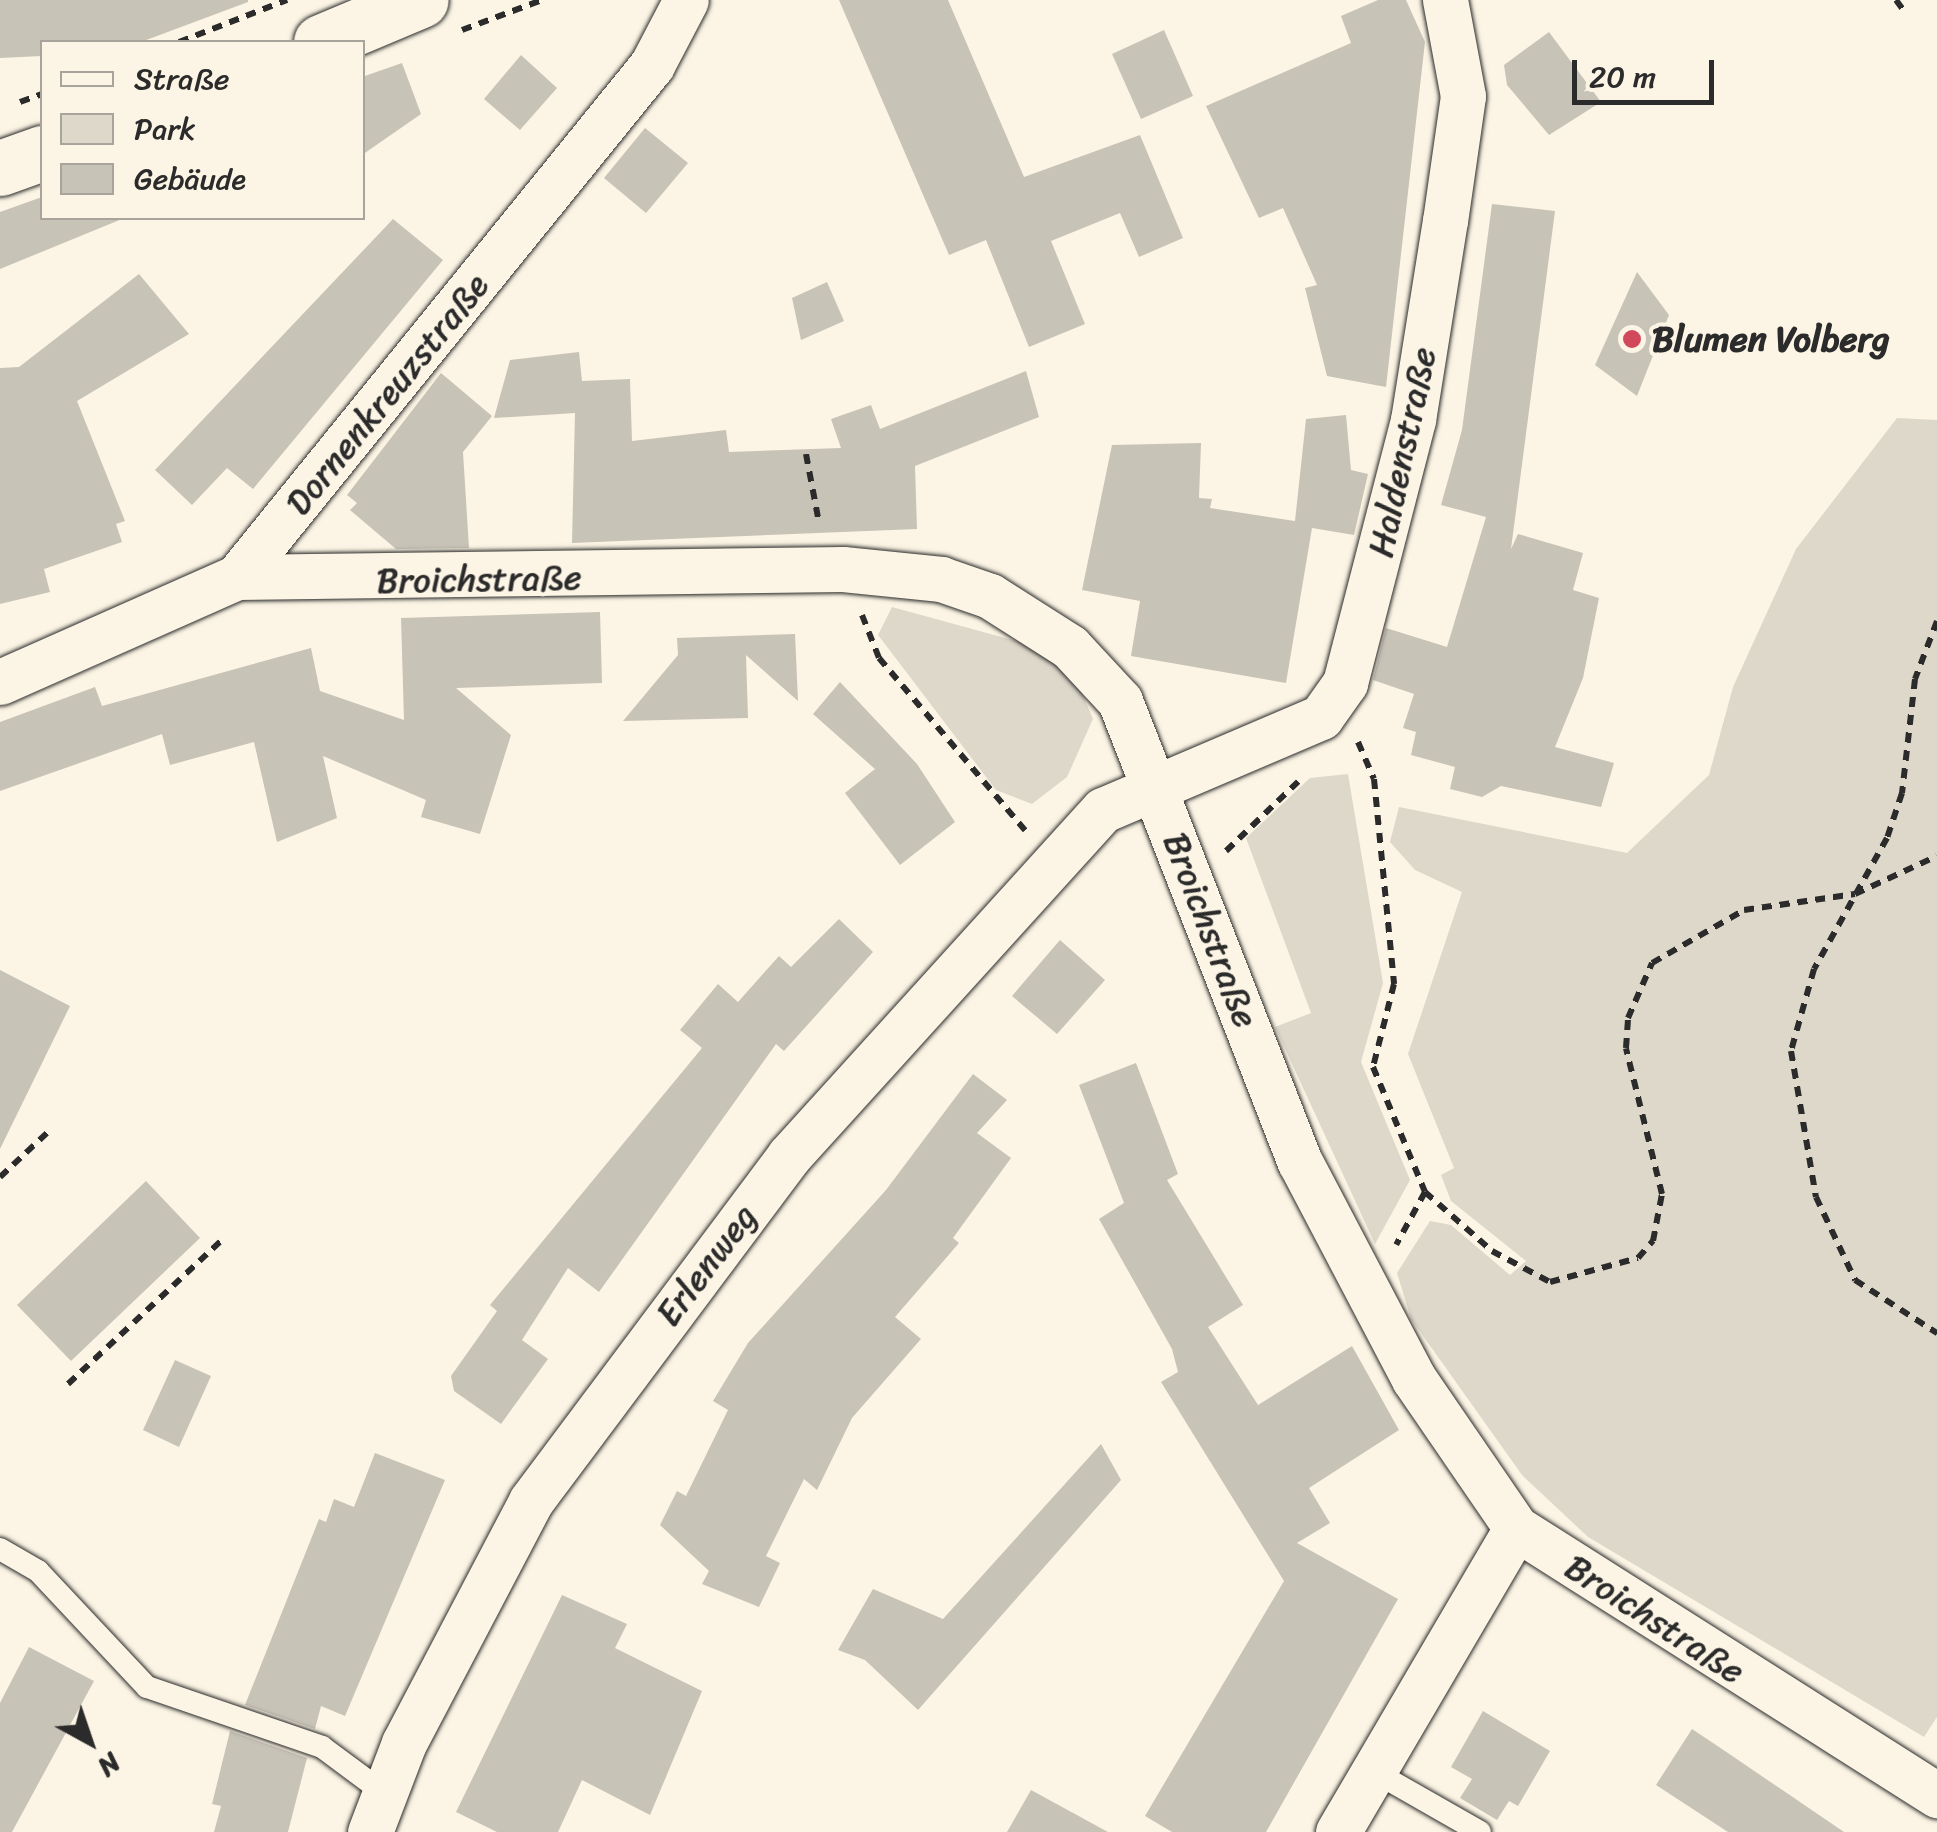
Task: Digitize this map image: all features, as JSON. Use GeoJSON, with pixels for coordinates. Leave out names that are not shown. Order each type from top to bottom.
{"type":"FeatureCollection","features":[{"type":"Feature","properties":{"kind":"main road"},"geometry":{"type":"LineString","coordinates":[[326,40],[421,0]]}},
{"type":"Feature","properties":{"kind":"main road"},"geometry":{"type":"LineString","coordinates":[[0,168],[40,154]]}},
{"type":"Feature","properties":{"kind":"street","name":"Dornenkreuzstraße"},"geometry":{"type":"LineString","coordinates":[[6,674],[236,577],[652,65],[686,0]]}},
{"type":"Feature","properties":{"kind":"street","name":"Haldenstraße"},"geometry":{"type":"LineString","coordinates":[[1339,734],[1344,683],[1413,420],[1463,96],[1445,0]]}},
{"type":"Feature","properties":{"kind":"street","name":"Broichstraße"},"geometry":{"type":"LineString","coordinates":[[236,577],[843,568],[941,579],[1028,618],[1120,701],[1300,1162],[1414,1378],[1516,1528],[1937,1794]]}},
{"type":"Feature","properties":{"kind":"street"},"geometry":{"type":"LineString","coordinates":[[1154,782],[1339,734]]}},
{"type":"Feature","properties":{"kind":"street","name":"Erlenweg"},"geometry":{"type":"LineString","coordinates":[[377,1812],[478,1594],[571,1444],[789,1156],[1060,853],[1103,810],[1154,782]]}},
{"type":"Feature","properties":{"kind":"street"},"geometry":{"type":"LineString","coordinates":[[1338,1832],[1516,1528]]}},
{"type":"Feature","properties":{"kind":"lane"},"geometry":{"type":"LineString","coordinates":[[0,1548],[38,1571],[147,1687],[322,1747],[377,1812]]}},
{"type":"Feature","properties":{"kind":"lane"},"geometry":{"type":"LineString","coordinates":[[1373,1771],[1480,1832]]}},
{"type":"Feature","properties":{"kind":"path"},"geometry":{"type":"LineString","coordinates":[[185,40],[287,0]]}},
{"type":"Feature","properties":{"kind":"path"},"geometry":{"type":"LineString","coordinates":[[1896,0],[1904,11]]}},
{"type":"Feature","properties":{"kind":"path"},"geometry":{"type":"LineString","coordinates":[[806,454],[821,532],[843,568],[879,658],[1018,826],[1060,853]]}},
{"type":"Feature","properties":{"kind":"path"},"geometry":{"type":"LineString","coordinates":[[1937,620],[1915,680],[1902,793],[1798,1010],[1791,1052],[1816,1197],[1855,1280],[1937,1333]]}},
{"type":"Feature","properties":{"kind":"path"},"geometry":{"type":"LineString","coordinates":[[1339,734],[1374,779],[1394,984],[1373,1067],[1425,1192],[1492,1250],[1550,1282],[1638,1258],[1653,1241],[1662,1194],[1626,1048],[1628,1018],[1652,963],[1744,910],[1856,894],[1937,856]]}},
{"type":"Feature","properties":{"kind":"path"},"geometry":{"type":"LineString","coordinates":[[1192,884],[1310,771]]}},
{"type":"Feature","properties":{"kind":"path"},"geometry":{"type":"LineString","coordinates":[[0,1177],[48,1132]]}},
{"type":"Feature","properties":{"kind":"path"},"geometry":{"type":"LineString","coordinates":[[1370,1294],[1425,1192]]}},
{"type":"Feature","properties":{"kind":"path"},"geometry":{"type":"LineString","coordinates":[[68,1384],[225,1237]]}},
{"type":"Feature","properties":{"kind":"green space"},"geometry":{"type":"Polygon","coordinates":[[[1897,418],[1937,420],[1937,1717],[1924,1737],[1588,1537],[1522,1475],[1411,1319],[1397,1273],[1430,1221],[1451,1225],[1510,1275],[1526,1261],[1451,1201],[1441,1175],[1454,1168],[1408,1054],[1462,892],[1415,870],[1390,842],[1399,807],[1627,853],[1709,775],[1733,687],[1796,549],[1897,418]]]}},
{"type":"Feature","properties":{"kind":"green space"},"geometry":{"type":"Polygon","coordinates":[[[892,607],[1042,648],[1079,686],[1093,719],[1067,777],[1032,804],[996,790],[878,635],[892,607]]]}},
{"type":"Feature","properties":{"kind":"green space"},"geometry":{"type":"Polygon","coordinates":[[[1348,774],[1383,983],[1361,1062],[1410,1180],[1375,1244],[1275,1027],[1311,1013],[1246,838],[1310,778],[1348,774]]]}},
{"type":"Feature","properties":{"kind":"building"},"geometry":{"type":"Polygon","coordinates":[[[0,0],[248,0],[146,40],[40,40],[40,56],[0,58],[0,0]]]}},
{"type":"Feature","properties":{"kind":"building"},"geometry":{"type":"Polygon","coordinates":[[[839,0],[948,0],[1024,177],[1140,135],[1183,238],[1139,257],[1120,213],[1051,241],[1085,324],[1029,347],[986,240],[949,255],[839,0]]]}},
{"type":"Feature","properties":{"kind":"building"},"geometry":{"type":"Polygon","coordinates":[[[1378,0],[1406,0],[1425,42],[1386,387],[1327,376],[1305,288],[1317,285],[1283,208],[1259,218],[1206,106],[1351,43],[1341,16],[1378,0]]]}},
{"type":"Feature","properties":{"kind":"building"},"geometry":{"type":"Polygon","coordinates":[[[1164,30],[1193,96],[1141,119],[1112,54],[1164,30]]]}},
{"type":"Feature","properties":{"kind":"building"},"geometry":{"type":"Polygon","coordinates":[[[1549,32],[1601,102],[1549,135],[1507,85],[1504,65],[1549,32]]]}},
{"type":"Feature","properties":{"kind":"building"},"geometry":{"type":"Polygon","coordinates":[[[521,55],[557,88],[520,130],[484,99],[521,55]]]}},
{"type":"Feature","properties":{"kind":"building"},"geometry":{"type":"Polygon","coordinates":[[[402,63],[421,114],[365,153],[365,76],[402,63]]]}},
{"type":"Feature","properties":{"kind":"building"},"geometry":{"type":"Polygon","coordinates":[[[645,128],[688,163],[646,213],[604,178],[645,128]]]}},
{"type":"Feature","properties":{"kind":"building"},"geometry":{"type":"Polygon","coordinates":[[[40,198],[40,220],[120,220],[0,269],[0,212],[40,198]]]}},
{"type":"Feature","properties":{"kind":"building"},"geometry":{"type":"Polygon","coordinates":[[[1492,204],[1555,211],[1511,549],[1518,534],[1583,553],[1573,590],[1599,598],[1583,678],[1555,747],[1614,763],[1601,807],[1501,786],[1482,797],[1450,789],[1455,767],[1411,755],[1416,732],[1403,728],[1414,694],[1373,680],[1386,628],[1447,647],[1486,517],[1441,505],[1462,430],[1492,204]]]}},
{"type":"Feature","properties":{"kind":"building"},"geometry":{"type":"Polygon","coordinates":[[[393,219],[443,260],[253,489],[227,468],[192,505],[155,470],[393,219]]]}},
{"type":"Feature","properties":{"kind":"building"},"geometry":{"type":"Polygon","coordinates":[[[1637,272],[1669,315],[1637,396],[1595,365],[1637,272]]]}},
{"type":"Feature","properties":{"kind":"building"},"geometry":{"type":"Polygon","coordinates":[[[139,274],[189,334],[77,401],[125,521],[116,524],[122,542],[44,569],[50,592],[0,604],[0,368],[19,367],[139,274]]]}},
{"type":"Feature","properties":{"kind":"building"},"geometry":{"type":"Polygon","coordinates":[[[827,282],[844,321],[801,340],[792,298],[827,282]]]}},
{"type":"Feature","properties":{"kind":"building"},"geometry":{"type":"Polygon","coordinates":[[[579,352],[582,381],[630,379],[632,441],[726,430],[729,452],[841,448],[831,419],[871,405],[880,429],[1026,371],[1039,417],[915,466],[917,529],[572,543],[575,413],[494,418],[510,360],[579,352]]]}},
{"type":"Feature","properties":{"kind":"building"},"geometry":{"type":"Polygon","coordinates":[[[441,373],[492,416],[463,452],[469,548],[396,549],[350,510],[357,503],[347,495],[441,373]]]}},
{"type":"Feature","properties":{"kind":"building"},"geometry":{"type":"Polygon","coordinates":[[[1346,415],[1351,470],[1368,474],[1354,535],[1312,528],[1286,683],[1131,656],[1140,601],[1082,590],[1112,445],[1201,443],[1199,498],[1212,499],[1210,508],[1295,521],[1306,419],[1346,415]]]}},
{"type":"Feature","properties":{"kind":"building"},"geometry":{"type":"Polygon","coordinates":[[[600,612],[602,683],[456,688],[511,735],[480,834],[421,817],[426,800],[323,756],[337,818],[277,842],[254,742],[170,765],[162,734],[0,791],[0,722],[95,687],[102,706],[311,648],[320,691],[404,720],[401,618],[600,612]]]}},
{"type":"Feature","properties":{"kind":"building"},"geometry":{"type":"Polygon","coordinates":[[[795,634],[798,701],[746,655],[748,718],[623,721],[678,655],[677,638],[795,634]]]}},
{"type":"Feature","properties":{"kind":"building"},"geometry":{"type":"Polygon","coordinates":[[[840,682],[917,764],[955,822],[900,865],[845,793],[875,769],[813,714],[840,682]]]}},
{"type":"Feature","properties":{"kind":"building"},"geometry":{"type":"Polygon","coordinates":[[[839,919],[873,952],[784,1051],[776,1044],[599,1292],[568,1268],[522,1340],[548,1359],[501,1424],[454,1391],[451,1376],[497,1311],[490,1305],[702,1048],[680,1030],[718,984],[738,1002],[779,956],[791,967],[839,919]]]}},
{"type":"Feature","properties":{"kind":"building"},"geometry":{"type":"Polygon","coordinates":[[[1060,940],[1105,980],[1057,1034],[1012,996],[1060,940]]]}},
{"type":"Feature","properties":{"kind":"building"},"geometry":{"type":"Polygon","coordinates":[[[0,970],[70,1006],[0,1149],[0,970]]]}},
{"type":"Feature","properties":{"kind":"building"},"geometry":{"type":"Polygon","coordinates":[[[1136,1063],[1178,1174],[1167,1180],[1243,1305],[1208,1327],[1258,1405],[1352,1346],[1399,1430],[1309,1488],[1330,1523],[1297,1543],[1398,1599],[1266,1832],[1172,1832],[1145,1816],[1284,1581],[1161,1382],[1178,1372],[1172,1349],[1099,1219],[1124,1203],[1079,1085],[1136,1063]]]}},
{"type":"Feature","properties":{"kind":"building"},"geometry":{"type":"Polygon","coordinates":[[[973,1074],[1007,1100],[977,1133],[1011,1158],[953,1238],[959,1243],[895,1317],[921,1339],[852,1418],[817,1490],[804,1479],[766,1556],[780,1563],[759,1607],[702,1584],[709,1571],[660,1525],[677,1491],[686,1496],[728,1410],[713,1401],[748,1343],[886,1190],[973,1074]]]}},
{"type":"Feature","properties":{"kind":"building"},"geometry":{"type":"Polygon","coordinates":[[[146,1181],[200,1238],[71,1361],[17,1305],[146,1181]]]}},
{"type":"Feature","properties":{"kind":"building"},"geometry":{"type":"Polygon","coordinates":[[[175,1360],[211,1376],[179,1447],[143,1430],[175,1360]]]}},
{"type":"Feature","properties":{"kind":"building"},"geometry":{"type":"Polygon","coordinates":[[[1101,1444],[1121,1480],[918,1710],[865,1660],[838,1650],[873,1589],[943,1619],[1101,1444]]]}},
{"type":"Feature","properties":{"kind":"building"},"geometry":{"type":"Polygon","coordinates":[[[375,1453],[445,1480],[345,1716],[321,1706],[315,1729],[245,1705],[319,1519],[326,1522],[334,1499],[354,1507],[375,1453]]]}},
{"type":"Feature","properties":{"kind":"building"},"geometry":{"type":"Polygon","coordinates":[[[562,1595],[627,1624],[615,1648],[702,1691],[650,1815],[582,1780],[558,1832],[497,1832],[456,1812],[562,1595]]]}},
{"type":"Feature","properties":{"kind":"building"},"geometry":{"type":"Polygon","coordinates":[[[29,1647],[94,1681],[12,1832],[0,1832],[0,1703],[29,1647]]]}},
{"type":"Feature","properties":{"kind":"building"},"geometry":{"type":"Polygon","coordinates":[[[1483,1711],[1550,1751],[1518,1806],[1509,1801],[1497,1820],[1460,1798],[1472,1779],[1451,1767],[1483,1711]]]}},
{"type":"Feature","properties":{"kind":"building"},"geometry":{"type":"Polygon","coordinates":[[[1692,1729],[1844,1832],[1728,1832],[1656,1785],[1692,1729]]]}},
{"type":"Feature","properties":{"kind":"building"},"geometry":{"type":"Polygon","coordinates":[[[230,1731],[307,1758],[288,1832],[214,1832],[221,1806],[212,1804],[230,1731]]]}},
{"type":"Feature","properties":{"kind":"building"},"geometry":{"type":"Polygon","coordinates":[[[1031,1790],[1108,1832],[1007,1832],[1031,1790]]]}},
{"type":"Feature","properties":{"kind":"place","name":"Blumen Volberg"},"geometry":{"type":"Point","coordinates":[1632,339]}}]}
